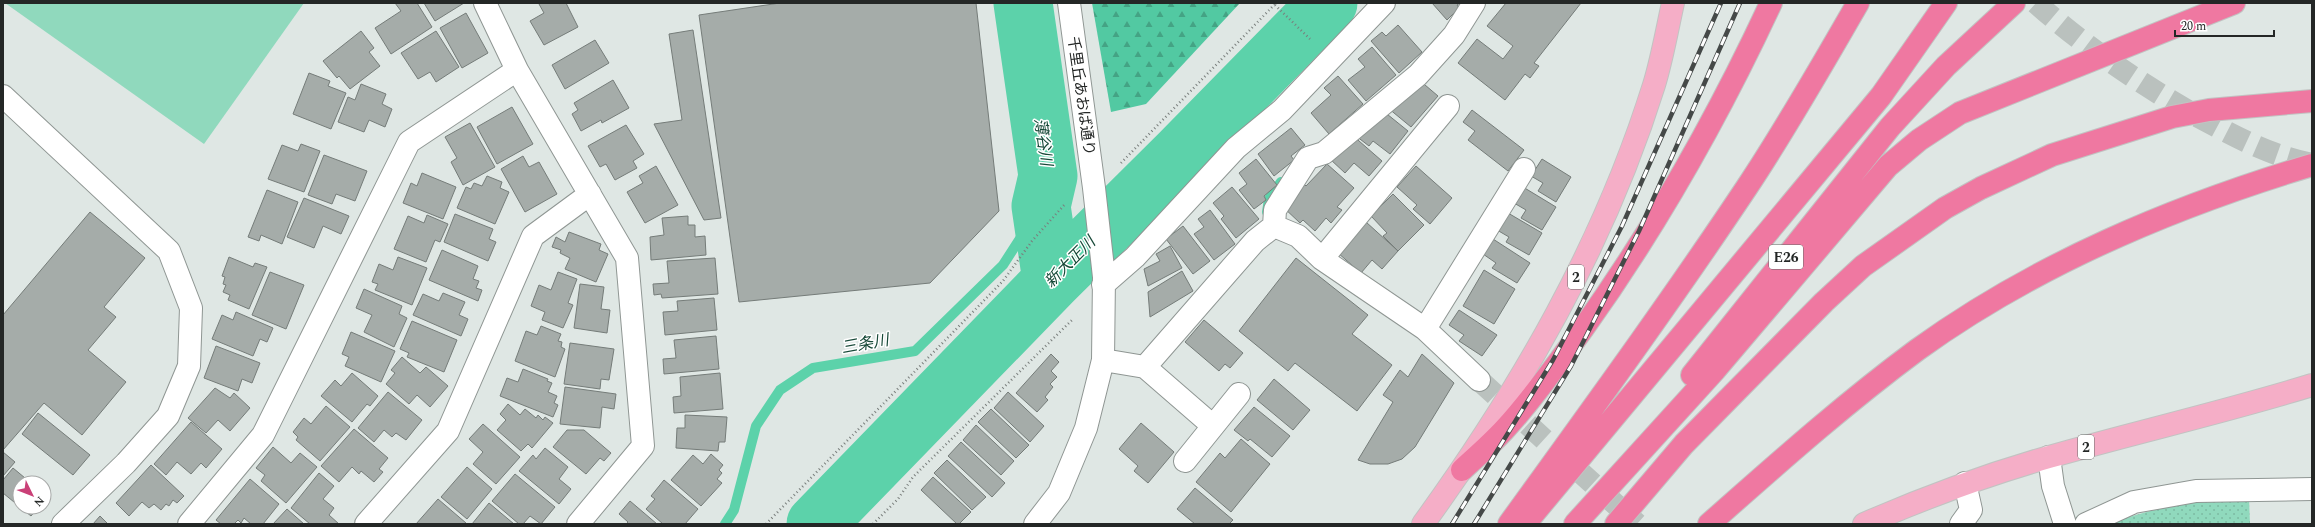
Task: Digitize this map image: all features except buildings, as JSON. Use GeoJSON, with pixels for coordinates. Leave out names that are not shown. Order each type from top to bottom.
{"type":"FeatureCollection","features":[{"type":"Feature","properties":{"kind":"highway"},"geometry":{"type":"LineString","coordinates":[[1462,470],[1504,430],[1556,365],[1604,299],[1670,195],[1705,135],[1771,3]]}},
{"type":"Feature","properties":{"kind":"highway"},"geometry":{"type":"LineString","coordinates":[[1791,118],[1843,3]]}},
{"type":"Feature","properties":{"kind":"highway"},"geometry":{"type":"LineString","coordinates":[[1509,524],[1640,344],[1748,186],[1791,118],[1858,3]]}},
{"type":"Feature","properties":{"kind":"highway","name":"E26"},"geometry":{"type":"LineString","coordinates":[[1526,524],[1881,96],[1946,3]]}},
{"type":"Feature","properties":{"kind":"highway","name":"E26"},"geometry":{"type":"LineString","coordinates":[[1574,524],[1890,127],[1946,66],[2014,3]]}},
{"type":"Feature","properties":{"kind":"highway"},"geometry":{"type":"LineString","coordinates":[[1574,524],[1715,370],[1888,166],[1919,140],[1960,113],[2234,3]]}},
{"type":"Feature","properties":{"kind":"highway"},"geometry":{"type":"LineString","coordinates":[[1616,524],[1684,444],[1824,302],[1864,266],[1945,208],[1981,188],[2052,155],[2172,117],[2210,110],[2312,101]]}},
{"type":"Feature","properties":{"kind":"highway"},"geometry":{"type":"LineString","coordinates":[[1709,524],[1859,394],[1918,349],[2025,281],[2090,248],[2147,222],[2208,199],[2312,165]]}},
{"type":"Feature","properties":{"kind":"main road","name":"2"},"geometry":{"type":"LineString","coordinates":[[1423,524],[1462,470],[1523,374],[1557,315],[1612,201],[1654,85],[1673,3]]}},
{"type":"Feature","properties":{"kind":"main road","name":"2"},"geometry":{"type":"LineString","coordinates":[[1864,524],[1965,483],[2049,457],[2239,407],[2312,385]]}},
{"type":"Feature","properties":{"kind":"street"},"geometry":{"type":"LineString","coordinates":[[484,3],[517,70],[627,258],[643,446],[578,524]]}},
{"type":"Feature","properties":{"kind":"street","name":"千里丘あおば通り"},"geometry":{"type":"LineString","coordinates":[[1069,3],[1094,188],[1103,281]]}},
{"type":"Feature","properties":{"kind":"street"},"geometry":{"type":"LineString","coordinates":[[1035,524],[1059,493],[1086,428],[1103,360],[1103,281],[1135,257],[1236,148],[1282,110],[1384,3]]}},
{"type":"Feature","properties":{"kind":"street"},"geometry":{"type":"LineString","coordinates":[[1274,226],[1275,210],[1308,158],[1324,153],[1418,75],[1454,35],[1474,3]]}},
{"type":"Feature","properties":{"kind":"street"},"geometry":{"type":"LineString","coordinates":[[189,524],[263,435],[409,142],[517,70]]}},
{"type":"Feature","properties":{"kind":"street"},"geometry":{"type":"LineString","coordinates":[[3,96],[170,251],[191,308],[190,366],[168,416],[126,464],[63,524]]}},
{"type":"Feature","properties":{"kind":"street"},"geometry":{"type":"LineString","coordinates":[[1322,259],[1448,106]]}},
{"type":"Feature","properties":{"kind":"street"},"geometry":{"type":"LineString","coordinates":[[1425,329],[1524,169]]}},
{"type":"Feature","properties":{"kind":"street"},"geometry":{"type":"LineString","coordinates":[[366,524],[448,431],[533,236],[590,194]]}},
{"type":"Feature","properties":{"kind":"street"},"geometry":{"type":"LineString","coordinates":[[1274,226],[1298,236],[1322,259],[1425,329],[1479,380]]}},
{"type":"Feature","properties":{"kind":"street"},"geometry":{"type":"LineString","coordinates":[[1145,367],[1255,240],[1274,226]]}},
{"type":"Feature","properties":{"kind":"street"},"geometry":{"type":"LineString","coordinates":[[1103,360],[1145,367],[1213,426]]}},
{"type":"Feature","properties":{"kind":"street"},"geometry":{"type":"LineString","coordinates":[[1186,461],[1239,394]]}},
{"type":"Feature","properties":{"kind":"street"},"geometry":{"type":"LineString","coordinates":[[2049,457],[2053,486],[2065,524]]}},
{"type":"Feature","properties":{"kind":"street"},"geometry":{"type":"LineString","coordinates":[[1961,524],[1971,510],[1965,483]]}},
{"type":"Feature","properties":{"kind":"street"},"geometry":{"type":"LineString","coordinates":[[2086,524],[2134,502],[2196,490],[2312,489]]}},
{"type":"Feature","properties":{"kind":"path"},"geometry":{"type":"LineString","coordinates":[[1121,163],[1276,4],[1330,58]]}},
{"type":"Feature","properties":{"kind":"path"},"geometry":{"type":"LineString","coordinates":[[766,524],[1003,282],[1032,240],[1065,204]]}},
{"type":"Feature","properties":{"kind":"path"},"geometry":{"type":"LineString","coordinates":[[873,524],[898,499],[913,477],[1072,320]]}},
{"type":"Feature","properties":{"kind":"green space"},"geometry":{"type":"Polygon","coordinates":[[[5,3],[304,3],[204,144],[5,3]]]}},
{"type":"Feature","properties":{"kind":"green space"},"geometry":{"type":"Polygon","coordinates":[[[1092,3],[1240,3],[1146,104],[1111,112],[1092,3]]]}},
{"type":"Feature","properties":{"kind":"green space"},"geometry":{"type":"Polygon","coordinates":[[[2249,498],[2250,524],[2109,524],[2144,513],[2178,505],[2249,498]]]}},
{"type":"Feature","properties":{"kind":"waterway","name":"薄谷川"},"geometry":{"type":"LineString","coordinates":[[1023,3],[1048,176],[1041,206],[1052,281]]}},
{"type":"Feature","properties":{"kind":"waterway","name":"新大正川"},"geometry":{"type":"LineString","coordinates":[[816,524],[1052,281],[1180,154],[1328,3]]}},
{"type":"Feature","properties":{"kind":"waterway"},"geometry":{"type":"LineString","coordinates":[[1267,212],[1269,199],[1281,182]]}},
{"type":"Feature","properties":{"kind":"waterway","name":"三条川"},"geometry":{"type":"LineString","coordinates":[[725,524],[734,510],[756,426],[780,390],[813,368],[915,351],[1003,265],[1041,206]]}},
{"type":"Feature","properties":{"kind":"tunnel"},"geometry":{"type":"LineString","coordinates":[[2036,3],[2112,63],[2195,115],[2266,150],[2281,156],[2312,164]]}},
{"type":"Feature","properties":{"kind":"tunnel"},"geometry":{"type":"LineString","coordinates":[[1479,380],[1637,524]]}},
{"type":"Feature","properties":{"kind":"railway"},"geometry":{"type":"LineString","coordinates":[[1452,524],[1553,360],[1622,226],[1721,3]]}},
{"type":"Feature","properties":{"kind":"railway"},"geometry":{"type":"LineString","coordinates":[[1474,524],[1571,366],[1639,231],[1740,3]]}}]}
